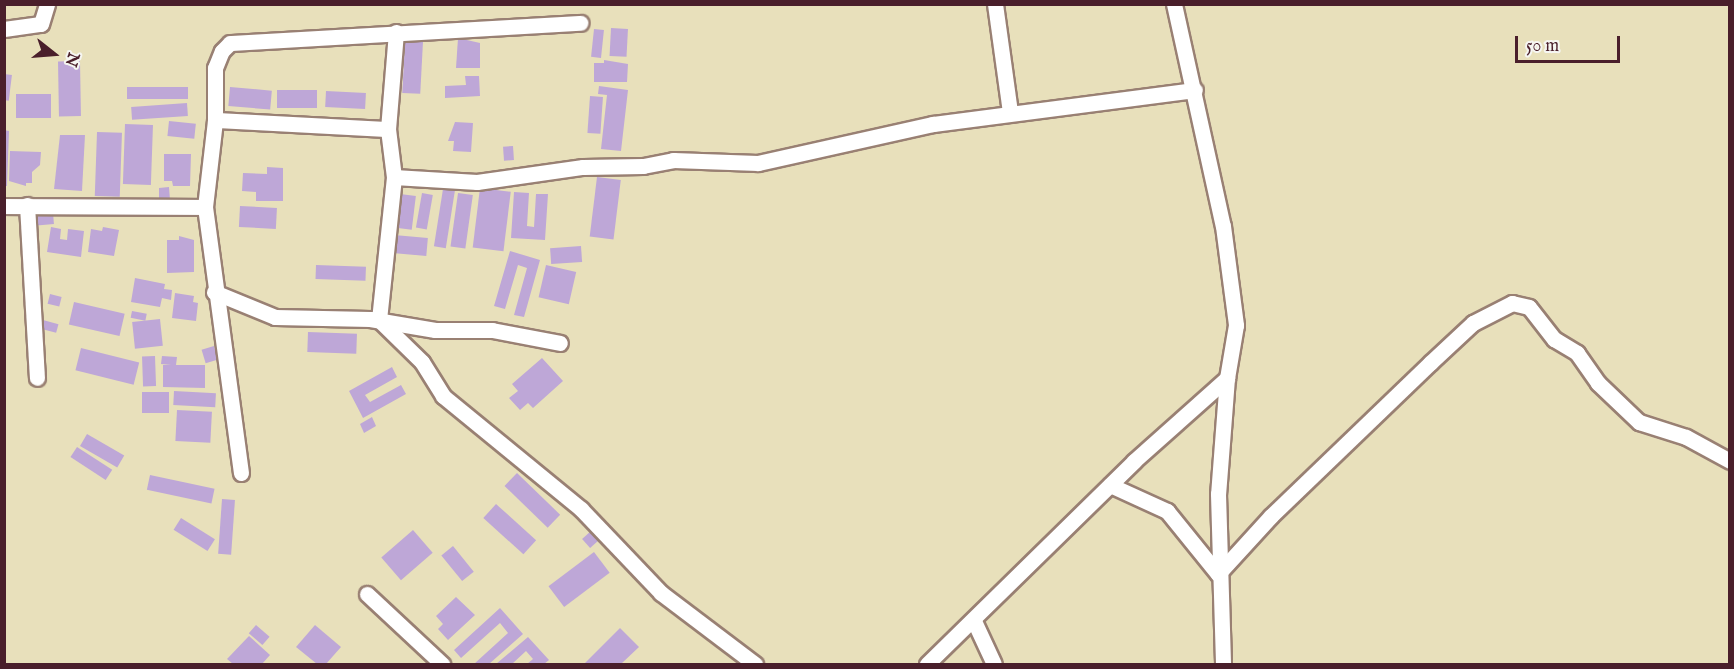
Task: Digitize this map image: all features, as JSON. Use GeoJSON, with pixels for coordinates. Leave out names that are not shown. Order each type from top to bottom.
{"type":"FeatureCollection","features":[{"type":"Feature","properties":{"kind":"street"},"geometry":{"type":"LineString","coordinates":[[4,29],[41,24],[47,4]]}},
{"type":"Feature","properties":{"kind":"street"},"geometry":{"type":"LineString","coordinates":[[995,4],[1010,112]]}},
{"type":"Feature","properties":{"kind":"street"},"geometry":{"type":"LineString","coordinates":[[1174,4],[1195,90],[1223,226],[1236,325],[1227,378],[1218,494],[1218,574],[1223,664]]}},
{"type":"Feature","properties":{"kind":"street"},"geometry":{"type":"LineString","coordinates":[[241,472],[214,292],[205,207],[215,120],[215,68],[222,51],[230,43],[580,23]]}},
{"type":"Feature","properties":{"kind":"street"},"geometry":{"type":"LineString","coordinates":[[379,320],[394,177],[388,129],[396,32]]}},
{"type":"Feature","properties":{"kind":"street"},"geometry":{"type":"LineString","coordinates":[[394,177],[477,182],[583,166],[643,166],[673,160],[758,163],[868,136],[1010,112],[1195,90]]}},
{"type":"Feature","properties":{"kind":"street"},"geometry":{"type":"LineString","coordinates":[[215,120],[388,129]]}},
{"type":"Feature","properties":{"kind":"street"},"geometry":{"type":"LineString","coordinates":[[27,205],[37,378]]}},
{"type":"Feature","properties":{"kind":"street"},"geometry":{"type":"LineString","coordinates":[[4,206],[205,207]]}},
{"type":"Feature","properties":{"kind":"street"},"geometry":{"type":"LineString","coordinates":[[214,292],[275,317],[379,320],[435,330],[492,330],[560,343]]}},
{"type":"Feature","properties":{"kind":"street"},"geometry":{"type":"LineString","coordinates":[[1218,574],[1271,516],[1473,323],[1512,303],[1529,307],[1554,339],[1577,353],[1598,383],[1639,422],[1686,437],[1730,461]]}},
{"type":"Feature","properties":{"kind":"street"},"geometry":{"type":"LineString","coordinates":[[379,320],[422,362],[443,396],[581,509],[662,593],[755,664]]}},
{"type":"Feature","properties":{"kind":"street"},"geometry":{"type":"LineString","coordinates":[[927,664],[974,621],[1110,485],[1227,378]]}},
{"type":"Feature","properties":{"kind":"street"},"geometry":{"type":"LineString","coordinates":[[1110,485],[1167,511],[1218,574]]}},
{"type":"Feature","properties":{"kind":"street"},"geometry":{"type":"LineString","coordinates":[[367,594],[442,664]]}},
{"type":"Feature","properties":{"kind":"street"},"geometry":{"type":"LineString","coordinates":[[974,621],[994,664]]}},
{"type":"Feature","properties":{"kind":"building"},"geometry":{"type":"Polygon","coordinates":[[[611,28],[628,29],[627,57],[610,56],[611,28]]]}},
{"type":"Feature","properties":{"kind":"building"},"geometry":{"type":"Polygon","coordinates":[[[594,29],[604,30],[601,58],[591,57],[594,29]]]}},
{"type":"Feature","properties":{"kind":"building"},"geometry":{"type":"Polygon","coordinates":[[[458,38],[480,43],[480,68],[456,68],[458,38]]]}},
{"type":"Feature","properties":{"kind":"building"},"geometry":{"type":"Polygon","coordinates":[[[405,41],[423,42],[420,94],[402,93],[405,41]]]}},
{"type":"Feature","properties":{"kind":"building"},"geometry":{"type":"Polygon","coordinates":[[[604,60],[628,64],[627,82],[594,82],[594,63],[604,63],[604,60]]]}},
{"type":"Feature","properties":{"kind":"building"},"geometry":{"type":"Polygon","coordinates":[[[58,61],[80,61],[81,116],[59,116],[58,61]]]}},
{"type":"Feature","properties":{"kind":"building"},"geometry":{"type":"Polygon","coordinates":[[[4,74],[12,75],[9,101],[4,100],[4,74]]]}},
{"type":"Feature","properties":{"kind":"building"},"geometry":{"type":"Polygon","coordinates":[[[465,76],[479,76],[480,96],[445,98],[445,86],[466,85],[465,76]]]}},
{"type":"Feature","properties":{"kind":"building"},"geometry":{"type":"Polygon","coordinates":[[[599,86],[628,90],[621,151],[601,149],[607,95],[598,94],[599,86]]]}},
{"type":"Feature","properties":{"kind":"building"},"geometry":{"type":"Polygon","coordinates":[[[127,87],[188,87],[188,99],[127,99],[127,87]]]}},
{"type":"Feature","properties":{"kind":"building"},"geometry":{"type":"Polygon","coordinates":[[[230,87],[272,91],[270,110],[228,106],[230,87]]]}},
{"type":"Feature","properties":{"kind":"building"},"geometry":{"type":"Polygon","coordinates":[[[277,90],[317,90],[317,108],[277,108],[277,90]]]}},
{"type":"Feature","properties":{"kind":"building"},"geometry":{"type":"Polygon","coordinates":[[[326,91],[366,93],[365,109],[325,107],[326,91]]]}},
{"type":"Feature","properties":{"kind":"building"},"geometry":{"type":"Polygon","coordinates":[[[16,94],[51,94],[51,118],[16,118],[16,94]]]}},
{"type":"Feature","properties":{"kind":"building"},"geometry":{"type":"Polygon","coordinates":[[[590,96],[603,97],[600,134],[587,133],[590,96]]]}},
{"type":"Feature","properties":{"kind":"building"},"geometry":{"type":"Polygon","coordinates":[[[187,103],[188,116],[132,120],[131,107],[187,103]]]}},
{"type":"Feature","properties":{"kind":"building"},"geometry":{"type":"Polygon","coordinates":[[[169,121],[196,124],[194,139],[167,136],[169,121]]]}},
{"type":"Feature","properties":{"kind":"building"},"geometry":{"type":"Polygon","coordinates":[[[455,122],[473,123],[471,152],[453,151],[454,141],[448,141],[455,122]]]}},
{"type":"Feature","properties":{"kind":"building"},"geometry":{"type":"Polygon","coordinates":[[[125,124],[153,125],[151,185],[123,184],[125,124]]]}},
{"type":"Feature","properties":{"kind":"building"},"geometry":{"type":"Polygon","coordinates":[[[4,130],[9,131],[7,186],[4,186],[4,130]]]}},
{"type":"Feature","properties":{"kind":"building"},"geometry":{"type":"Polygon","coordinates":[[[97,132],[122,133],[120,197],[95,196],[97,132]]]}},
{"type":"Feature","properties":{"kind":"building"},"geometry":{"type":"Polygon","coordinates":[[[60,135],[85,135],[82,191],[54,189],[60,135]]]}},
{"type":"Feature","properties":{"kind":"building"},"geometry":{"type":"Polygon","coordinates":[[[513,146],[514,160],[504,161],[503,147],[513,146]]]}},
{"type":"Feature","properties":{"kind":"building"},"geometry":{"type":"Polygon","coordinates":[[[10,151],[41,152],[40,165],[32,172],[32,183],[26,183],[26,186],[9,181],[10,151]]]}},
{"type":"Feature","properties":{"kind":"building"},"geometry":{"type":"Polygon","coordinates":[[[164,154],[191,154],[190,186],[173,186],[172,181],[164,181],[164,154]]]}},
{"type":"Feature","properties":{"kind":"building"},"geometry":{"type":"Polygon","coordinates":[[[267,167],[283,168],[283,201],[256,201],[256,192],[242,191],[243,173],[267,174],[267,167]]]}},
{"type":"Feature","properties":{"kind":"building"},"geometry":{"type":"Polygon","coordinates":[[[597,177],[621,180],[614,239],[590,237],[597,177]]]}},
{"type":"Feature","properties":{"kind":"building"},"geometry":{"type":"Polygon","coordinates":[[[169,187],[170,200],[159,200],[159,188],[169,187]]]}},
{"type":"Feature","properties":{"kind":"building"},"geometry":{"type":"Polygon","coordinates":[[[480,188],[511,192],[503,251],[473,248],[480,188]]]}},
{"type":"Feature","properties":{"kind":"building"},"geometry":{"type":"Polygon","coordinates":[[[443,189],[455,191],[446,248],[434,246],[443,189]]]}},
{"type":"Feature","properties":{"kind":"building"},"geometry":{"type":"Polygon","coordinates":[[[514,192],[529,193],[527,226],[534,227],[536,194],[548,194],[545,240],[511,238],[514,192]]]}},
{"type":"Feature","properties":{"kind":"building"},"geometry":{"type":"Polygon","coordinates":[[[422,193],[433,195],[427,229],[416,227],[422,193]]]}},
{"type":"Feature","properties":{"kind":"building"},"geometry":{"type":"Polygon","coordinates":[[[458,193],[473,195],[465,249],[450,246],[458,193]]]}},
{"type":"Feature","properties":{"kind":"building"},"geometry":{"type":"Polygon","coordinates":[[[400,194],[416,196],[412,230],[396,228],[400,194]]]}},
{"type":"Feature","properties":{"kind":"building"},"geometry":{"type":"Polygon","coordinates":[[[240,206],[277,208],[276,229],[239,227],[240,206]]]}},
{"type":"Feature","properties":{"kind":"building"},"geometry":{"type":"Polygon","coordinates":[[[53,213],[54,224],[37,225],[36,214],[53,213]]]}},
{"type":"Feature","properties":{"kind":"building"},"geometry":{"type":"Polygon","coordinates":[[[51,227],[61,229],[60,239],[67,240],[68,229],[84,231],[81,257],[47,252],[51,227]]]}},
{"type":"Feature","properties":{"kind":"building"},"geometry":{"type":"Polygon","coordinates":[[[103,227],[119,230],[114,256],[88,252],[91,229],[102,231],[103,227]]]}},
{"type":"Feature","properties":{"kind":"building"},"geometry":{"type":"Polygon","coordinates":[[[394,235],[428,238],[426,256],[392,253],[394,235]]]}},
{"type":"Feature","properties":{"kind":"building"},"geometry":{"type":"Polygon","coordinates":[[[179,236],[194,240],[194,272],[167,273],[167,240],[179,240],[179,236]]]}},
{"type":"Feature","properties":{"kind":"building"},"geometry":{"type":"Polygon","coordinates":[[[581,246],[582,262],[551,264],[550,248],[581,246]]]}},
{"type":"Feature","properties":{"kind":"building"},"geometry":{"type":"Polygon","coordinates":[[[510,251],[540,260],[524,317],[514,315],[527,268],[518,265],[505,309],[494,306],[510,251]]]}},
{"type":"Feature","properties":{"kind":"building"},"geometry":{"type":"Polygon","coordinates":[[[316,265],[366,267],[365,281],[316,279],[316,265]]]}},
{"type":"Feature","properties":{"kind":"building"},"geometry":{"type":"Polygon","coordinates":[[[546,265],[576,272],[569,304],[539,297],[546,265]]]}},
{"type":"Feature","properties":{"kind":"building"},"geometry":{"type":"Polygon","coordinates":[[[135,278],[165,284],[164,289],[172,290],[171,300],[162,298],[160,307],[131,302],[135,278]]]}},
{"type":"Feature","properties":{"kind":"building"},"geometry":{"type":"Polygon","coordinates":[[[175,293],[194,296],[193,302],[198,303],[196,321],[172,318],[175,293]]]}},
{"type":"Feature","properties":{"kind":"building"},"geometry":{"type":"Polygon","coordinates":[[[50,294],[62,297],[59,307],[48,304],[50,294]]]}},
{"type":"Feature","properties":{"kind":"building"},"geometry":{"type":"Polygon","coordinates":[[[74,302],[125,314],[119,336],[69,324],[74,302]]]}},
{"type":"Feature","properties":{"kind":"building"},"geometry":{"type":"Polygon","coordinates":[[[132,311],[147,314],[145,321],[131,318],[132,311]]]}},
{"type":"Feature","properties":{"kind":"building"},"geometry":{"type":"Polygon","coordinates":[[[160,319],[163,346],[135,349],[132,322],[160,319]]]}},
{"type":"Feature","properties":{"kind":"building"},"geometry":{"type":"Polygon","coordinates":[[[43,320],[58,324],[56,333],[41,329],[43,320]]]}},
{"type":"Feature","properties":{"kind":"building"},"geometry":{"type":"Polygon","coordinates":[[[308,332],[357,334],[356,354],[307,352],[308,332]]]}},
{"type":"Feature","properties":{"kind":"building"},"geometry":{"type":"Polygon","coordinates":[[[214,346],[218,359],[206,363],[202,350],[214,346]]]}},
{"type":"Feature","properties":{"kind":"building"},"geometry":{"type":"Polygon","coordinates":[[[81,348],[139,363],[134,385],[75,370],[81,348]]]}},
{"type":"Feature","properties":{"kind":"building"},"geometry":{"type":"Polygon","coordinates":[[[142,356],[155,356],[156,386],[143,386],[142,356]]]}},
{"type":"Feature","properties":{"kind":"building"},"geometry":{"type":"Polygon","coordinates":[[[162,356],[177,357],[176,365],[205,365],[205,388],[163,387],[163,365],[171,365],[161,364],[162,356]]]}},
{"type":"Feature","properties":{"kind":"building"},"geometry":{"type":"Polygon","coordinates":[[[542,358],[563,381],[533,408],[528,403],[520,410],[509,398],[518,391],[512,384],[542,358]]]}},
{"type":"Feature","properties":{"kind":"building"},"geometry":{"type":"Polygon","coordinates":[[[392,367],[397,377],[365,395],[370,402],[401,385],[406,394],[363,418],[349,391],[392,367]]]}},
{"type":"Feature","properties":{"kind":"building"},"geometry":{"type":"Polygon","coordinates":[[[174,391],[216,393],[215,407],[173,405],[174,391]]]}},
{"type":"Feature","properties":{"kind":"building"},"geometry":{"type":"Polygon","coordinates":[[[142,392],[169,392],[169,413],[142,413],[142,392]]]}},
{"type":"Feature","properties":{"kind":"building"},"geometry":{"type":"Polygon","coordinates":[[[177,410],[212,412],[210,443],[175,441],[177,410]]]}},
{"type":"Feature","properties":{"kind":"building"},"geometry":{"type":"Polygon","coordinates":[[[372,417],[376,426],[364,433],[360,424],[372,417]]]}},
{"type":"Feature","properties":{"kind":"building"},"geometry":{"type":"Polygon","coordinates":[[[87,434],[124,456],[117,468],[80,446],[87,434]]]}},
{"type":"Feature","properties":{"kind":"building"},"geometry":{"type":"Polygon","coordinates":[[[77,447],[112,470],[106,480],[70,457],[77,447]]]}},
{"type":"Feature","properties":{"kind":"building"},"geometry":{"type":"Polygon","coordinates":[[[517,473],[560,515],[548,528],[504,486],[517,473]]]}},
{"type":"Feature","properties":{"kind":"building"},"geometry":{"type":"Polygon","coordinates":[[[150,475],[215,489],[211,503],[147,490],[150,475]]]}},
{"type":"Feature","properties":{"kind":"building"},"geometry":{"type":"Polygon","coordinates":[[[222,499],[235,500],[231,555],[218,554],[222,499]]]}},
{"type":"Feature","properties":{"kind":"building"},"geometry":{"type":"Polygon","coordinates":[[[496,504],[536,540],[523,554],[483,518],[496,504]]]}},
{"type":"Feature","properties":{"kind":"building"},"geometry":{"type":"Polygon","coordinates":[[[181,518],[215,539],[208,551],[174,530],[181,518]]]}},
{"type":"Feature","properties":{"kind":"building"},"geometry":{"type":"Polygon","coordinates":[[[413,530],[433,553],[401,580],[381,558],[413,530]]]}},
{"type":"Feature","properties":{"kind":"building"},"geometry":{"type":"Polygon","coordinates":[[[591,531],[599,540],[590,548],[582,539],[591,531]]]}},
{"type":"Feature","properties":{"kind":"building"},"geometry":{"type":"Polygon","coordinates":[[[453,546],[474,572],[462,581],[441,555],[453,546]]]}},
{"type":"Feature","properties":{"kind":"building"},"geometry":{"type":"Polygon","coordinates":[[[594,552],[610,573],[564,607],[548,586],[594,552]]]}},
{"type":"Feature","properties":{"kind":"building"},"geometry":{"type":"Polygon","coordinates":[[[456,597],[475,615],[448,640],[438,629],[443,624],[436,616],[456,597]]]}},
{"type":"Feature","properties":{"kind":"building"},"geometry":{"type":"Polygon","coordinates":[[[500,608],[523,634],[489,664],[474,664],[508,633],[500,623],[461,658],[454,650],[500,608]]]}},
{"type":"Feature","properties":{"kind":"building"},"geometry":{"type":"Polygon","coordinates":[[[256,625],[270,637],[262,645],[249,633],[256,625]]]}},
{"type":"Feature","properties":{"kind":"building"},"geometry":{"type":"Polygon","coordinates":[[[315,625],[341,647],[326,664],[317,664],[296,647],[315,625]]]}},
{"type":"Feature","properties":{"kind":"building"},"geometry":{"type":"Polygon","coordinates":[[[620,628],[639,647],[621,664],[584,664],[620,628]]]}},
{"type":"Feature","properties":{"kind":"building"},"geometry":{"type":"Polygon","coordinates":[[[249,636],[270,655],[262,664],[233,664],[227,659],[249,636]]]}},
{"type":"Feature","properties":{"kind":"building"},"geometry":{"type":"Polygon","coordinates":[[[528,637],[549,660],[544,664],[527,664],[533,659],[526,651],[512,664],[496,664],[528,637]]]}}]}
